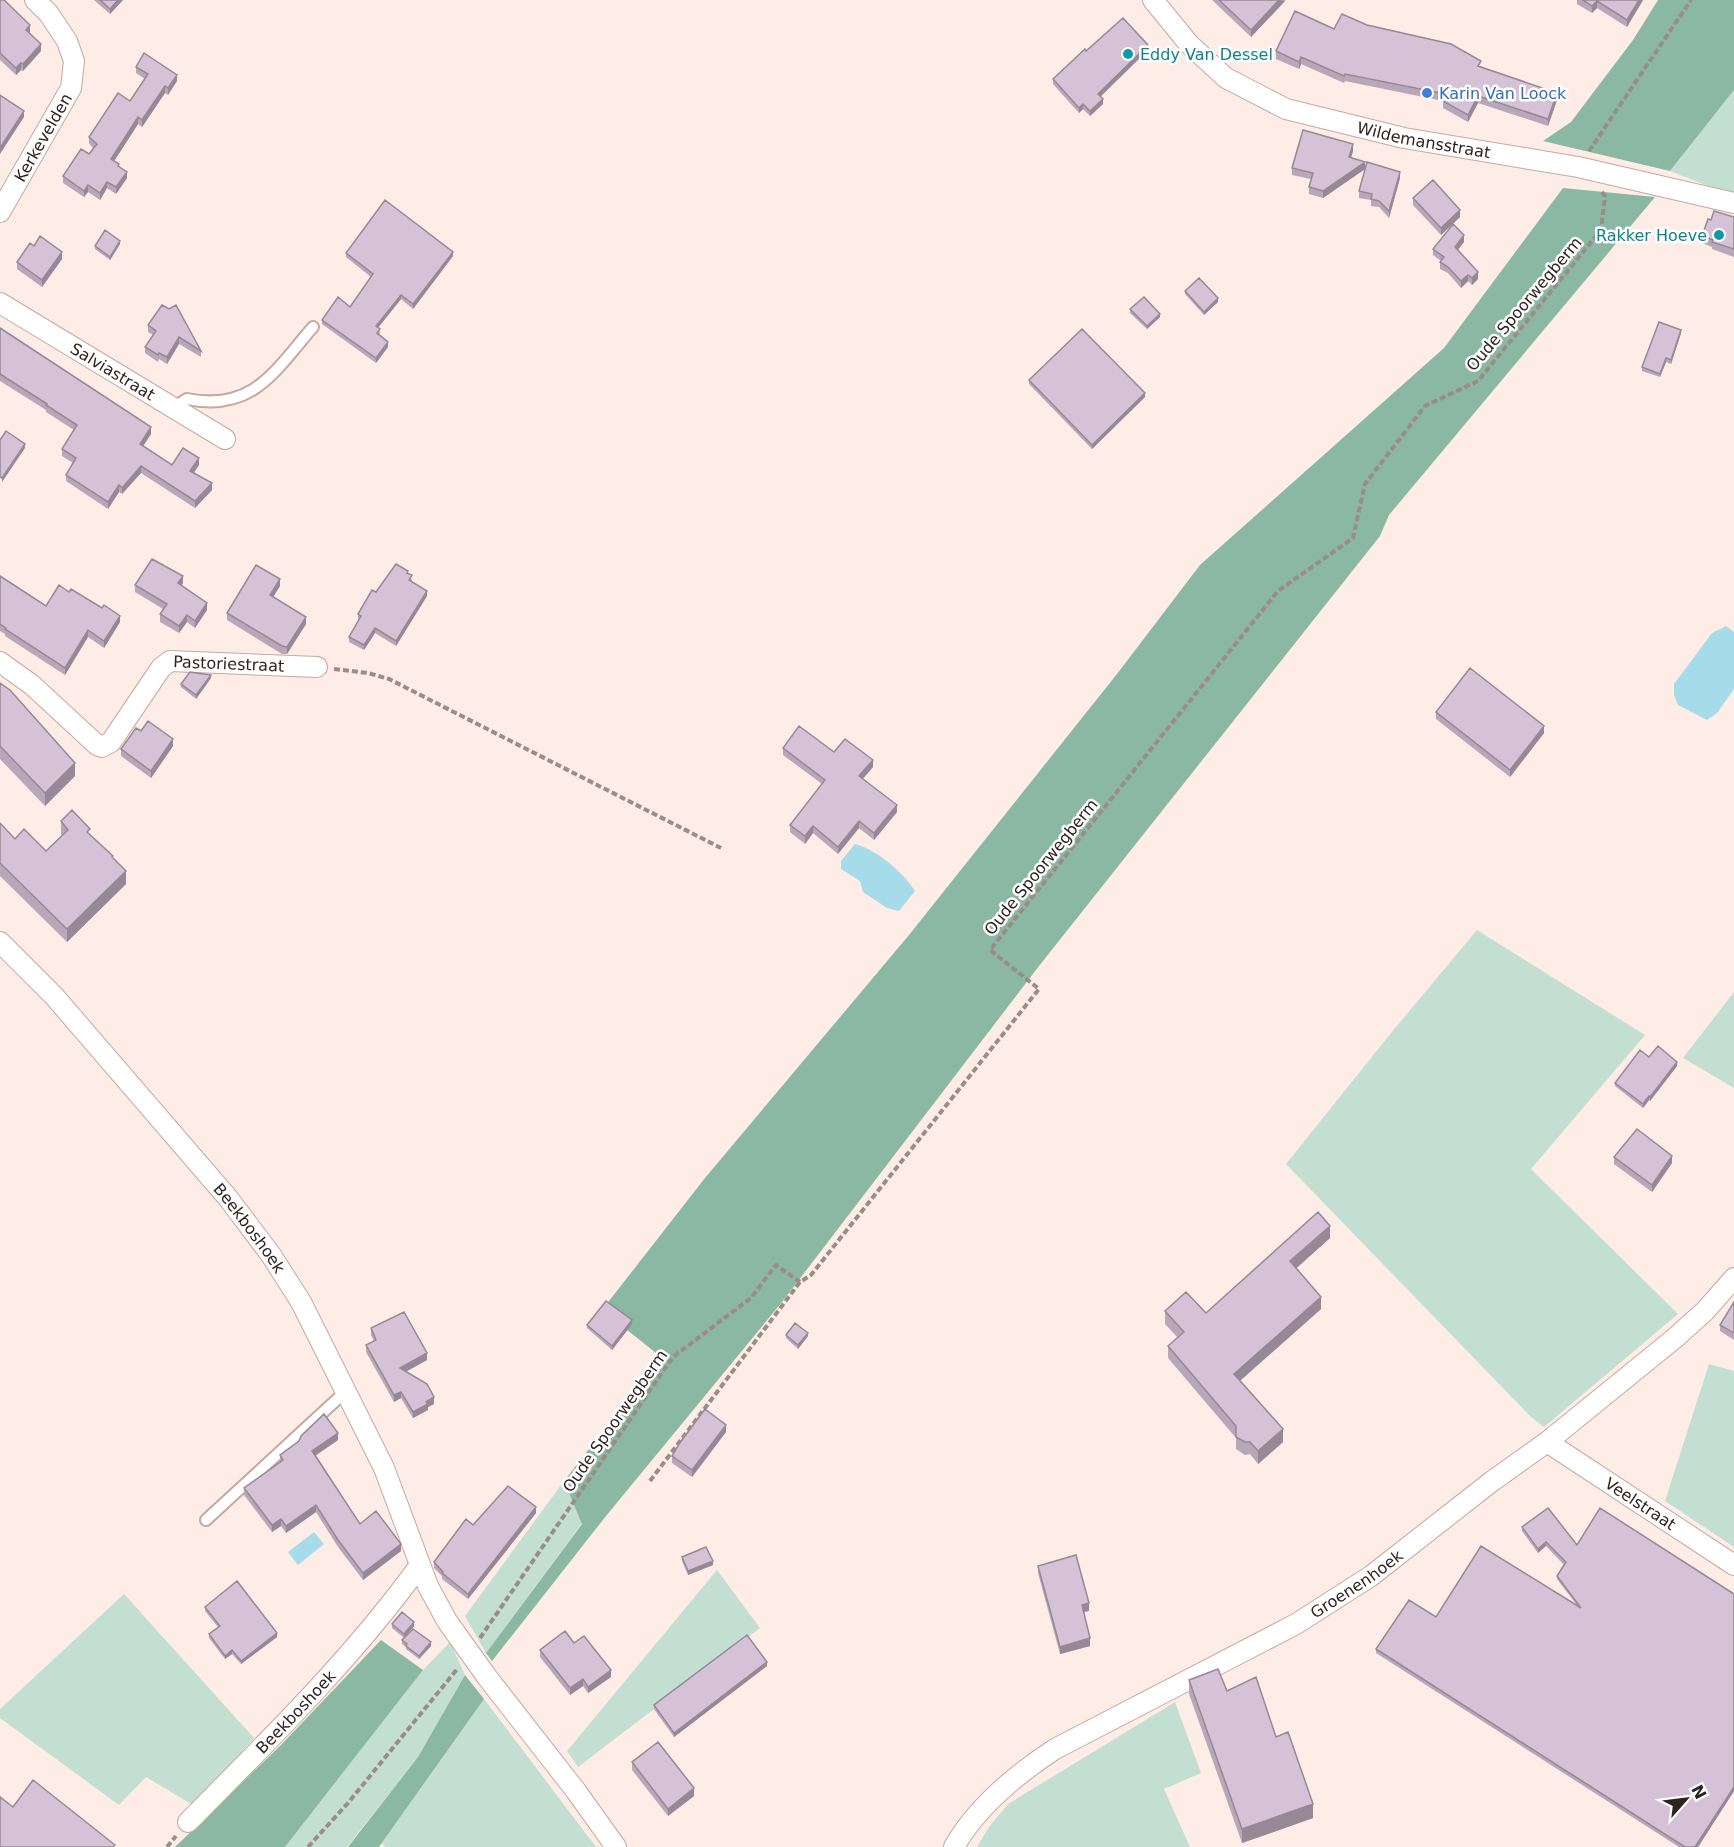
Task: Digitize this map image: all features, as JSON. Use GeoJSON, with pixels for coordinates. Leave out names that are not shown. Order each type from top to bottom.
{"type":"FeatureCollection","features":[{"type":"Feature","properties":{"kind":"street","name":"Kerkevelden"},"geometry":{"type":"LineString","coordinates":[[0,212],[71,88],[74,61],[67,41],[49,14],[35,0]]}},
{"type":"Feature","properties":{"kind":"street","name":"Wildemansstraat"},"geometry":{"type":"LineString","coordinates":[[1153,0],[1188,44],[1226,78],[1286,109],[1404,138],[1578,167],[1734,203]]}},
{"type":"Feature","properties":{"kind":"street","name":"Salviastraat"},"geometry":{"type":"LineString","coordinates":[[0,303],[225,439]]}},
{"type":"Feature","properties":{"kind":"street","name":"Pastoriestraat"},"geometry":{"type":"LineString","coordinates":[[0,662],[32,685],[97,745],[102,747],[111,742],[161,668],[170,661],[317,667]]}},
{"type":"Feature","properties":{"kind":"street","name":"Beekboshoek"},"geometry":{"type":"LineString","coordinates":[[0,942],[54,996],[252,1228],[301,1302],[395,1494],[428,1586],[447,1621],[616,1847]]}},
{"type":"Feature","properties":{"kind":"street","name":"Groenenhoek"},"geometry":{"type":"LineString","coordinates":[[954,1847],[978,1814],[1026,1768],[1080,1735],[1328,1605],[1371,1576],[1491,1482],[1547,1442],[1683,1331],[1705,1311],[1734,1278]]}},
{"type":"Feature","properties":{"kind":"street","name":"Veelstraat"},"geometry":{"type":"LineString","coordinates":[[1547,1442],[1734,1564]]}},
{"type":"Feature","properties":{"kind":"street","name":"Beekboshoek"},"geometry":{"type":"LineString","coordinates":[[188,1822],[300,1709],[401,1592],[420,1565]]}},
{"type":"Feature","properties":{"kind":"lane"},"geometry":{"type":"LineString","coordinates":[[173,408],[187,399],[214,403],[245,395],[267,380],[313,327]]}},
{"type":"Feature","properties":{"kind":"lane"},"geometry":{"type":"LineString","coordinates":[[206,1520],[345,1392]]}},
{"type":"Feature","properties":{"kind":"path"},"geometry":{"type":"LineString","coordinates":[[1578,167],[1691,0]]}},
{"type":"Feature","properties":{"kind":"path","name":"Oude Spoorwegberm"},"geometry":{"type":"LineString","coordinates":[[308,1847],[348,1803],[469,1653],[673,1356],[751,1298],[776,1264],[800,1281],[811,1275],[1038,989],[990,950],[1278,591],[1353,538],[1365,484],[1425,406],[1478,381],[1601,230],[1605,196],[1578,167]]}},
{"type":"Feature","properties":{"kind":"path"},"geometry":{"type":"LineString","coordinates":[[317,667],[368,673],[389,680],[721,848]]}},
{"type":"Feature","properties":{"kind":"path"},"geometry":{"type":"LineString","coordinates":[[650,1481],[800,1281]]}},
{"type":"Feature","properties":{"kind":"green space"},"geometry":{"type":"Polygon","coordinates":[[[1658,0],[1734,0],[1734,90],[1670,171],[1543,141],[1571,122],[1633,40],[1658,0]]]}},
{"type":"Feature","properties":{"kind":"green space"},"geometry":{"type":"Polygon","coordinates":[[[1734,90],[1734,196],[1670,171],[1734,90]]]}},
{"type":"Feature","properties":{"kind":"green space"},"geometry":{"type":"Polygon","coordinates":[[[1563,188],[1655,197],[1389,515],[1380,536],[1039,966],[782,1302],[606,1516],[492,1661],[486,1653],[582,1524],[564,1481],[661,1357],[602,1310],[705,1178],[909,935],[1117,674],[1200,565],[1444,348],[1563,188]]]}},
{"type":"Feature","properties":{"kind":"green space"},"geometry":{"type":"Polygon","coordinates":[[[1477,930],[1645,1035],[1531,1169],[1678,1314],[1544,1427],[1531,1417],[1286,1164],[1477,930]]]}},
{"type":"Feature","properties":{"kind":"green space"},"geometry":{"type":"Polygon","coordinates":[[[1734,992],[1734,1088],[1683,1058],[1734,992]]]}},
{"type":"Feature","properties":{"kind":"green space"},"geometry":{"type":"Polygon","coordinates":[[[1709,1364],[1734,1371],[1734,1547],[1665,1501],[1709,1364]]]}},
{"type":"Feature","properties":{"kind":"green space"},"geometry":{"type":"Polygon","coordinates":[[[564,1481],[582,1523],[486,1653],[465,1616],[564,1481]]]}},
{"type":"Feature","properties":{"kind":"green space"},"geometry":{"type":"Polygon","coordinates":[[[717,1570],[760,1628],[578,1767],[567,1751],[717,1570]]]}},
{"type":"Feature","properties":{"kind":"green space"},"geometry":{"type":"Polygon","coordinates":[[[124,1594],[254,1738],[193,1805],[146,1777],[119,1805],[0,1718],[0,1709],[124,1594]]]}},
{"type":"Feature","properties":{"kind":"green space"},"geometry":{"type":"Polygon","coordinates":[[[381,1640],[423,1670],[285,1847],[175,1847],[281,1745],[381,1640]]]}},
{"type":"Feature","properties":{"kind":"green space"},"geometry":{"type":"Polygon","coordinates":[[[450,1642],[465,1675],[418,1757],[347,1847],[285,1847],[423,1670],[450,1642]]]}},
{"type":"Feature","properties":{"kind":"green space"},"geometry":{"type":"Polygon","coordinates":[[[465,1675],[484,1699],[379,1847],[348,1847],[418,1757],[465,1675]]]}},
{"type":"Feature","properties":{"kind":"green space"},"geometry":{"type":"Polygon","coordinates":[[[484,1699],[596,1847],[385,1847],[382,1843],[484,1699]]]}},
{"type":"Feature","properties":{"kind":"green space"},"geometry":{"type":"Polygon","coordinates":[[[1175,1702],[1201,1773],[1164,1789],[1190,1847],[977,1847],[989,1827],[1008,1804],[1175,1702]]]}},
{"type":"Feature","properties":{"kind":"water"},"geometry":{"type":"Polygon","coordinates":[[[1726,626],[1734,632],[1734,689],[1717,713],[1707,720],[1678,705],[1674,695],[1674,684],[1712,633],[1726,626]]]}},
{"type":"Feature","properties":{"kind":"water"},"geometry":{"type":"Polygon","coordinates":[[[855,844],[872,851],[888,862],[915,891],[899,911],[887,908],[863,892],[860,881],[841,869],[841,861],[855,844]]]}},
{"type":"Feature","properties":{"kind":"water"},"geometry":{"type":"Polygon","coordinates":[[[314,1532],[324,1544],[298,1565],[288,1552],[314,1532]]]}},
{"type":"Feature","properties":{"kind":"building"},"geometry":{"type":"Polygon","coordinates":[[[0,0],[4,0],[30,25],[26,30],[41,44],[23,64],[21,63],[16,68],[0,53],[0,0]]]}},
{"type":"Feature","properties":{"kind":"building"},"geometry":{"type":"Polygon","coordinates":[[[100,0],[118,0],[110,9],[100,0]]]}},
{"type":"Feature","properties":{"kind":"building"},"geometry":{"type":"Polygon","coordinates":[[[1219,0],[1279,0],[1251,30],[1219,0]]]}},
{"type":"Feature","properties":{"kind":"building"},"geometry":{"type":"Polygon","coordinates":[[[1583,0],[1639,0],[1627,20],[1597,1],[1592,6],[1583,0]]]}},
{"type":"Feature","properties":{"kind":"building"},"geometry":{"type":"Polygon","coordinates":[[[1295,11],[1334,29],[1342,14],[1367,25],[1451,44],[1481,61],[1478,66],[1557,93],[1548,119],[1478,96],[1468,115],[1443,101],[1446,94],[1345,74],[1344,76],[1301,57],[1299,62],[1276,51],[1295,11]]]}},
{"type":"Feature","properties":{"kind":"building"},"geometry":{"type":"Polygon","coordinates":[[[1123,18],[1148,45],[1098,94],[1103,99],[1090,111],[1083,104],[1079,108],[1053,79],[1123,18]]]}},
{"type":"Feature","properties":{"kind":"building"},"geometry":{"type":"Polygon","coordinates":[[[144,53],[177,75],[168,88],[165,86],[142,120],[138,117],[111,159],[127,172],[116,187],[107,182],[100,193],[88,185],[84,191],[63,176],[81,149],[89,154],[97,144],[89,137],[118,93],[130,101],[148,74],[136,67],[144,53]]]}},
{"type":"Feature","properties":{"kind":"building"},"geometry":{"type":"Polygon","coordinates":[[[0,95],[24,111],[0,148],[0,95]]]}},
{"type":"Feature","properties":{"kind":"building"},"geometry":{"type":"Polygon","coordinates":[[[1303,130],[1353,144],[1349,157],[1365,162],[1323,191],[1309,187],[1313,173],[1292,168],[1303,130]]]}},
{"type":"Feature","properties":{"kind":"building"},"geometry":{"type":"Polygon","coordinates":[[[1367,162],[1400,172],[1389,211],[1379,201],[1371,199],[1372,194],[1359,191],[1367,162]]]}},
{"type":"Feature","properties":{"kind":"building"},"geometry":{"type":"Polygon","coordinates":[[[1433,180],[1460,210],[1441,228],[1413,198],[1433,180]]]}},
{"type":"Feature","properties":{"kind":"building"},"geometry":{"type":"Polygon","coordinates":[[[385,200],[453,252],[413,304],[401,295],[376,326],[380,329],[377,333],[388,342],[376,358],[322,320],[338,297],[350,307],[373,274],[346,253],[385,200]]]}},
{"type":"Feature","properties":{"kind":"building","name":"Rakker Hoeve"},"geometry":{"type":"Polygon","coordinates":[[[1714,211],[1734,217],[1734,249],[1702,236],[1708,219],[1711,220],[1714,211]]]}},
{"type":"Feature","properties":{"kind":"building"},"geometry":{"type":"Polygon","coordinates":[[[1453,224],[1464,235],[1455,247],[1478,272],[1472,278],[1468,275],[1461,281],[1440,262],[1444,257],[1433,249],[1453,224]]]}},
{"type":"Feature","properties":{"kind":"building"},"geometry":{"type":"Polygon","coordinates":[[[105,230],[120,241],[110,257],[95,246],[105,230]]]}},
{"type":"Feature","properties":{"kind":"building"},"geometry":{"type":"Polygon","coordinates":[[[40,236],[62,252],[42,280],[17,262],[30,243],[34,246],[40,236]]]}},
{"type":"Feature","properties":{"kind":"building"},"geometry":{"type":"Polygon","coordinates":[[[1199,278],[1218,298],[1204,312],[1185,291],[1199,278]]]}},
{"type":"Feature","properties":{"kind":"building"},"geometry":{"type":"Polygon","coordinates":[[[1144,297],[1160,314],[1147,326],[1130,309],[1144,297]]]}},
{"type":"Feature","properties":{"kind":"building"},"geometry":{"type":"Polygon","coordinates":[[[162,305],[169,309],[176,305],[201,351],[179,337],[167,357],[159,353],[158,355],[145,347],[156,331],[148,325],[162,305]]]}},
{"type":"Feature","properties":{"kind":"building"},"geometry":{"type":"Polygon","coordinates":[[[1659,322],[1681,330],[1671,360],[1666,358],[1660,374],[1642,367],[1659,322]]]}},
{"type":"Feature","properties":{"kind":"building"},"geometry":{"type":"Polygon","coordinates":[[[0,328],[151,427],[140,444],[172,465],[183,448],[199,458],[190,471],[212,483],[195,501],[141,466],[122,488],[119,485],[108,502],[66,475],[76,458],[62,449],[77,425],[0,374],[0,328]]]}},
{"type":"Feature","properties":{"kind":"building"},"geometry":{"type":"Polygon","coordinates":[[[1082,329],[1145,393],[1092,445],[1029,380],[1082,329]]]}},
{"type":"Feature","properties":{"kind":"building"},"geometry":{"type":"Polygon","coordinates":[[[6,431],[25,444],[2,478],[0,477],[0,440],[6,431]]]}},
{"type":"Feature","properties":{"kind":"building"},"geometry":{"type":"Polygon","coordinates":[[[152,559],[183,576],[178,583],[207,603],[195,621],[187,615],[179,626],[160,614],[167,604],[135,585],[152,559]]]}},
{"type":"Feature","properties":{"kind":"building"},"geometry":{"type":"Polygon","coordinates":[[[396,564],[412,575],[409,580],[427,591],[396,641],[375,628],[364,645],[349,637],[361,616],[358,614],[372,590],[376,592],[396,564]]]}},
{"type":"Feature","properties":{"kind":"building"},"geometry":{"type":"Polygon","coordinates":[[[256,565],[280,579],[270,595],[306,617],[287,647],[227,613],[256,565]]]}},
{"type":"Feature","properties":{"kind":"building"},"geometry":{"type":"Polygon","coordinates":[[[0,576],[46,606],[59,585],[69,592],[71,589],[102,608],[104,605],[120,616],[104,641],[88,630],[65,668],[0,624],[0,576]]]}},
{"type":"Feature","properties":{"kind":"building"},"geometry":{"type":"Polygon","coordinates":[[[1470,668],[1544,726],[1510,770],[1436,712],[1470,668]]]}},
{"type":"Feature","properties":{"kind":"building"},"geometry":{"type":"Polygon","coordinates":[[[190,672],[211,675],[196,695],[181,684],[190,672]]]}},
{"type":"Feature","properties":{"kind":"building"},"geometry":{"type":"Polygon","coordinates":[[[0,683],[10,690],[75,763],[45,793],[0,746],[0,683]]]}},
{"type":"Feature","properties":{"kind":"building"},"geometry":{"type":"Polygon","coordinates":[[[148,721],[173,739],[151,771],[121,749],[136,728],[141,731],[148,721]]]}},
{"type":"Feature","properties":{"kind":"building"},"geometry":{"type":"Polygon","coordinates":[[[799,726],[834,752],[845,739],[873,760],[859,776],[897,805],[874,833],[859,821],[838,847],[813,826],[805,836],[790,825],[825,780],[783,748],[799,726]]]}},
{"type":"Feature","properties":{"kind":"building"},"geometry":{"type":"Polygon","coordinates":[[[72,810],[90,829],[87,832],[126,871],[67,929],[0,863],[0,823],[15,839],[24,829],[46,851],[68,830],[61,821],[72,810]]]}},
{"type":"Feature","properties":{"kind":"building"},"geometry":{"type":"Polygon","coordinates":[[[1658,1046],[1677,1062],[1643,1104],[1615,1083],[1640,1050],[1649,1057],[1658,1046]]]}},
{"type":"Feature","properties":{"kind":"building"},"geometry":{"type":"Polygon","coordinates":[[[1637,1129],[1672,1156],[1652,1185],[1614,1157],[1637,1129]]]}},
{"type":"Feature","properties":{"kind":"building"},"geometry":{"type":"Polygon","coordinates":[[[1318,1212],[1330,1226],[1290,1261],[1321,1297],[1234,1374],[1283,1429],[1258,1451],[1250,1442],[1236,1437],[1236,1426],[1168,1346],[1184,1332],[1165,1311],[1186,1292],[1206,1313],[1318,1212]]]}},
{"type":"Feature","properties":{"kind":"building"},"geometry":{"type":"Polygon","coordinates":[[[606,1301],[632,1320],[612,1346],[587,1325],[606,1301]]]}},
{"type":"Feature","properties":{"kind":"building"},"geometry":{"type":"Polygon","coordinates":[[[1734,1302],[1734,1333],[1720,1325],[1734,1302]]]}},
{"type":"Feature","properties":{"kind":"building"},"geometry":{"type":"Polygon","coordinates":[[[404,1312],[427,1353],[400,1368],[427,1384],[434,1397],[426,1402],[428,1404],[413,1412],[401,1392],[394,1395],[366,1345],[376,1340],[371,1328],[404,1312]]]}},
{"type":"Feature","properties":{"kind":"building"},"geometry":{"type":"Polygon","coordinates":[[[795,1323],[808,1333],[798,1345],[786,1335],[795,1323]]]}},
{"type":"Feature","properties":{"kind":"building"},"geometry":{"type":"Polygon","coordinates":[[[705,1409],[726,1425],[692,1470],[672,1456],[705,1409]]]}},
{"type":"Feature","properties":{"kind":"building"},"geometry":{"type":"Polygon","coordinates":[[[324,1414],[338,1433],[312,1451],[360,1524],[376,1511],[401,1544],[363,1573],[338,1540],[316,1505],[286,1526],[281,1519],[272,1525],[244,1488],[283,1460],[280,1455],[299,1441],[301,1436],[324,1414]]]}},
{"type":"Feature","properties":{"kind":"building"},"geometry":{"type":"Polygon","coordinates":[[[508,1486],[536,1507],[468,1594],[442,1573],[434,1562],[466,1519],[473,1525],[508,1486]]]}},
{"type":"Feature","properties":{"kind":"building"},"geometry":{"type":"Polygon","coordinates":[[[1548,1508],[1577,1545],[1600,1508],[1734,1594],[1734,1787],[1695,1847],[1685,1847],[1376,1649],[1409,1600],[1436,1617],[1481,1546],[1581,1608],[1557,1576],[1566,1562],[1546,1542],[1538,1549],[1522,1527],[1548,1508]]]}},
{"type":"Feature","properties":{"kind":"building"},"geometry":{"type":"Polygon","coordinates":[[[706,1547],[713,1561],[688,1571],[682,1557],[706,1547]]]}},
{"type":"Feature","properties":{"kind":"building"},"geometry":{"type":"Polygon","coordinates":[[[1076,1555],[1089,1603],[1082,1605],[1090,1638],[1060,1647],[1038,1566],[1076,1555]]]}},
{"type":"Feature","properties":{"kind":"building"},"geometry":{"type":"Polygon","coordinates":[[[237,1581],[277,1633],[241,1661],[232,1650],[225,1656],[209,1634],[220,1626],[205,1607],[237,1581]]]}},
{"type":"Feature","properties":{"kind":"building"},"geometry":{"type":"Polygon","coordinates":[[[402,1612],[414,1622],[404,1634],[392,1624],[402,1612]]]}},
{"type":"Feature","properties":{"kind":"building"},"geometry":{"type":"Polygon","coordinates":[[[413,1629],[431,1642],[419,1656],[402,1640],[413,1629]]]}},
{"type":"Feature","properties":{"kind":"building"},"geometry":{"type":"Polygon","coordinates":[[[565,1631],[574,1643],[584,1636],[611,1670],[588,1687],[583,1679],[570,1688],[540,1650],[565,1631]]]}},
{"type":"Feature","properties":{"kind":"building"},"geometry":{"type":"Polygon","coordinates":[[[747,1635],[767,1662],[674,1733],[654,1705],[747,1635]]]}},
{"type":"Feature","properties":{"kind":"building"},"geometry":{"type":"Polygon","coordinates":[[[1218,1669],[1227,1691],[1256,1677],[1276,1737],[1288,1732],[1313,1804],[1242,1829],[1189,1680],[1218,1669]]]}},
{"type":"Feature","properties":{"kind":"building"},"geometry":{"type":"Polygon","coordinates":[[[658,1742],[694,1788],[668,1809],[632,1762],[658,1742]]]}},
{"type":"Feature","properties":{"kind":"building"},"geometry":{"type":"Polygon","coordinates":[[[33,1780],[115,1845],[113,1847],[0,1847],[0,1797],[13,1807],[33,1780]]]}},
{"type":"Feature","properties":{"kind":"place","name":"Eddy Van Dessel"},"geometry":{"type":"Point","coordinates":[1128,54]}},
{"type":"Feature","properties":{"kind":"place","name":"Karin Van Loock"},"geometry":{"type":"Point","coordinates":[1427,93]}},
{"type":"Feature","properties":{"kind":"place","name":"Rakker Hoeve"},"geometry":{"type":"Point","coordinates":[1719,235]}}]}
